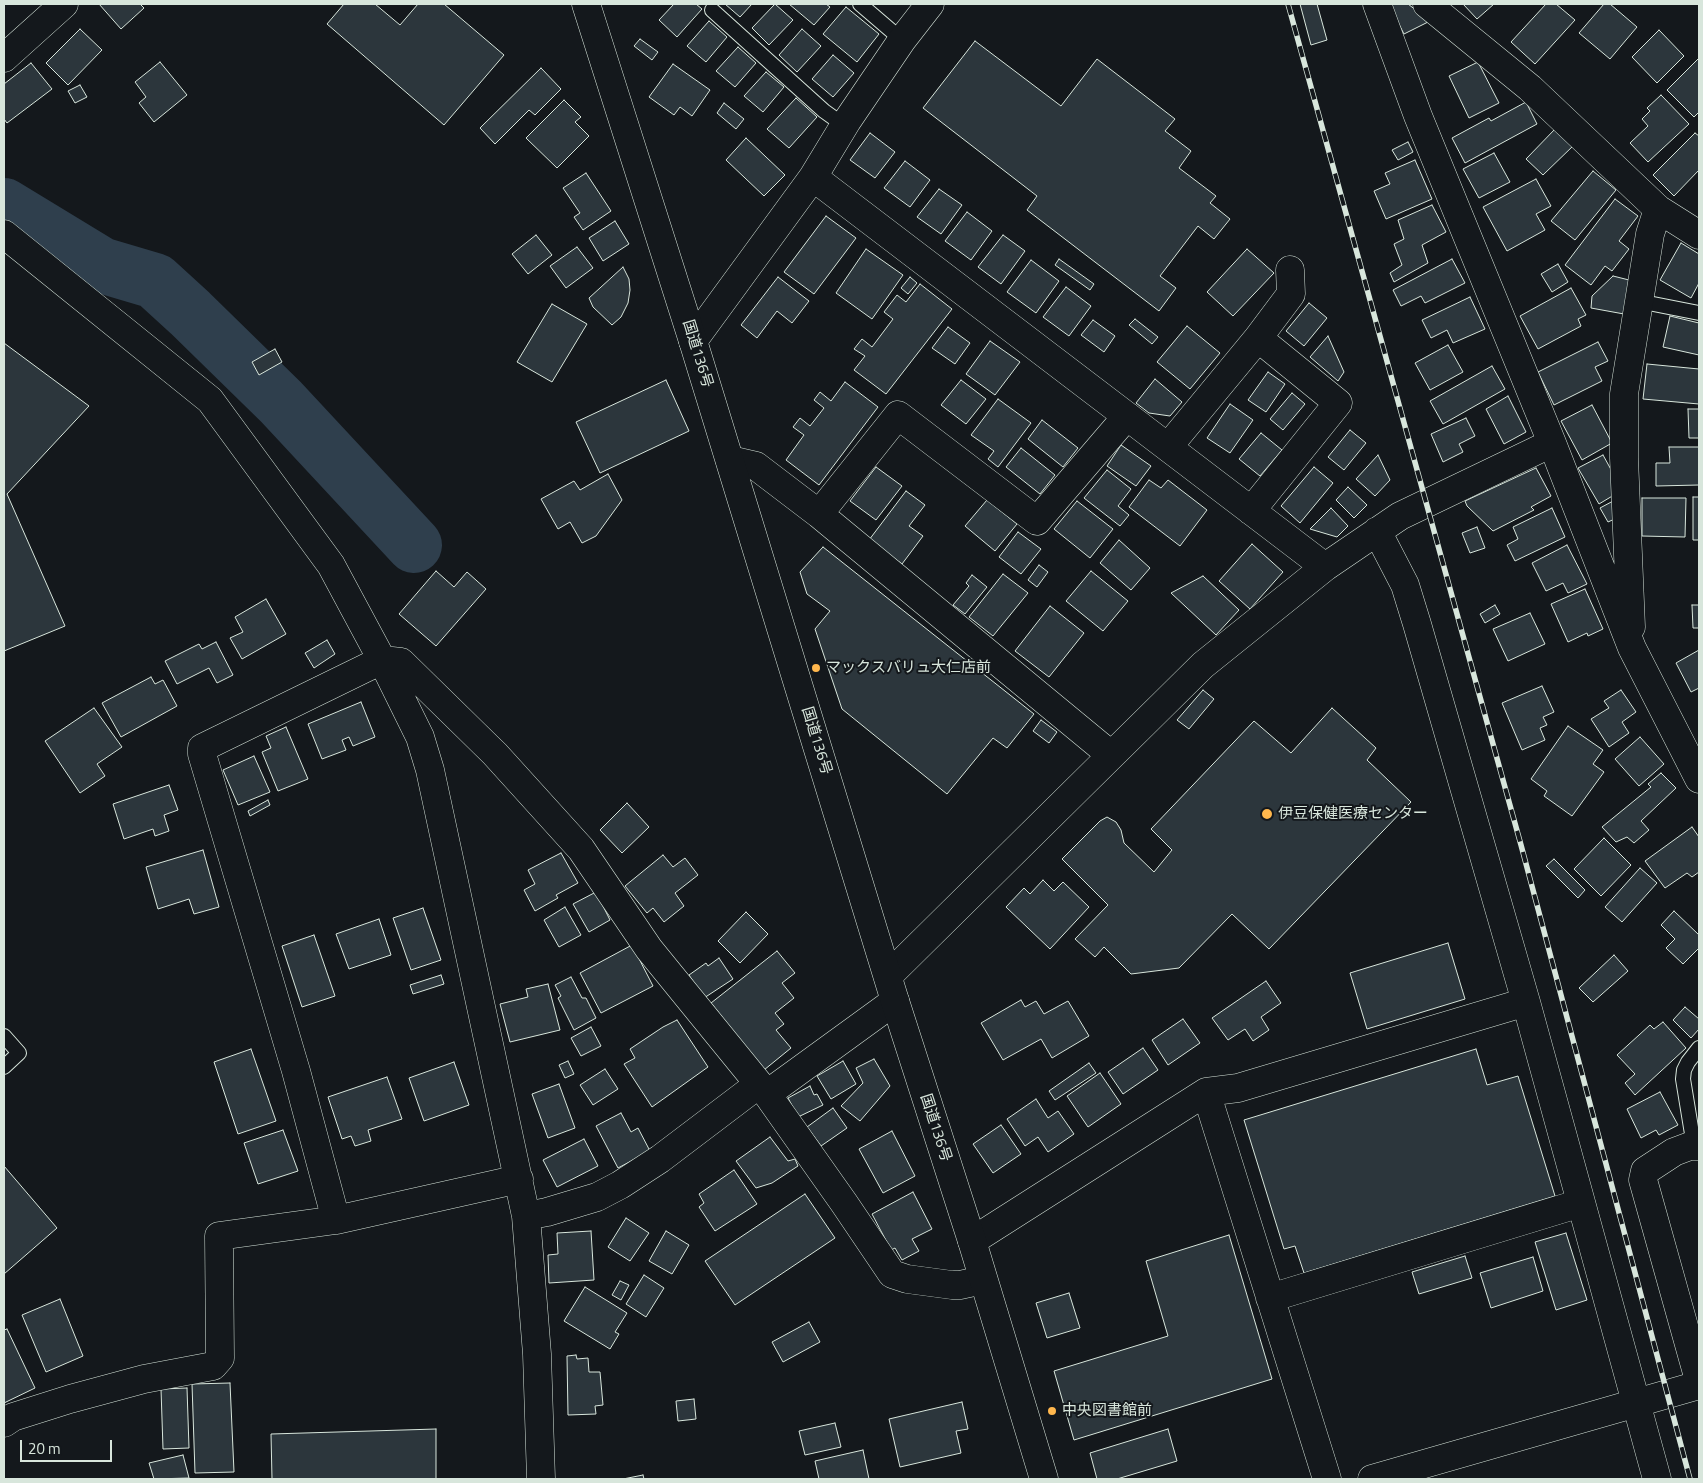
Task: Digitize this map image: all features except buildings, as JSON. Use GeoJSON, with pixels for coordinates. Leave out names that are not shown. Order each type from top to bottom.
{"type":"FeatureCollection","features":[{"type":"Feature","properties":{"kind":"main road"},"geometry":{"type":"LineString","coordinates":[[4,58],[64,4]]}},
{"type":"Feature","properties":{"kind":"main road","name":"国道136号"},"geometry":{"type":"LineString","coordinates":[[586,4],[694,341],[891,989],[972,1241],[1044,1479]]}},
{"type":"Feature","properties":{"kind":"main road"},"geometry":{"type":"LineString","coordinates":[[694,341],[813,177],[844,126],[902,40],[930,4]]}},
{"type":"Feature","properties":{"kind":"main road"},"geometry":{"type":"LineString","coordinates":[[1377,4],[1422,125],[1552,443],[1632,648],[1699,779]]}},
{"type":"Feature","properties":{"kind":"main road"},"geometry":{"type":"LineString","coordinates":[[1426,4],[1530,88],[1658,209],[1699,235]]}},
{"type":"Feature","properties":{"kind":"main road"},"geometry":{"type":"LineString","coordinates":[[813,177],[1325,567]]}},
{"type":"Feature","properties":{"kind":"main road"},"geometry":{"type":"LineString","coordinates":[[1632,648],[1624,458],[1624,394],[1650,234],[1658,209]]}},
{"type":"Feature","properties":{"kind":"main road"},"geometry":{"type":"LineString","coordinates":[[4,234],[210,400],[331,565],[382,660],[420,737],[430,770],[526,1216],[537,1354],[541,1479]]}},
{"type":"Feature","properties":{"kind":"main road"},"geometry":{"type":"LineString","coordinates":[[1168,447],[1258,338],[1291,294],[1290,270]]}},
{"type":"Feature","properties":{"kind":"main road"},"geometry":{"type":"LineString","coordinates":[[1251,511],[1338,403],[1258,338]]}},
{"type":"Feature","properties":{"kind":"main road"},"geometry":{"type":"LineString","coordinates":[[819,514],[898,415],[1037,521],[1127,416]]}},
{"type":"Feature","properties":{"kind":"main road"},"geometry":{"type":"LineString","coordinates":[[526,1216],[597,1198],[660,1159],[763,1089],[891,989],[1111,755],[1203,665],[1325,567],[1377,531],[1409,511],[1552,443]]}},
{"type":"Feature","properties":{"kind":"main road"},"geometry":{"type":"LineString","coordinates":[[730,460],[756,466],[819,514],[1111,755]]}},
{"type":"Feature","properties":{"kind":"main road"},"geometry":{"type":"LineString","coordinates":[[1377,531],[1404,585],[1417,624],[1526,1002],[1657,1479]]}},
{"type":"Feature","properties":{"kind":"main road"},"geometry":{"type":"LineString","coordinates":[[336,1220],[296,1071],[202,754],[202,748],[382,660],[401,662],[495,754],[581,849],[649,949],[763,1089],[892,1274],[907,1279],[952,1285],[983,1280]]}},
{"type":"Feature","properties":{"kind":"main road"},"geometry":{"type":"LineString","coordinates":[[972,1241],[1206,1092],[1238,1088],[1526,1002]]}},
{"type":"Feature","properties":{"kind":"main road"},"geometry":{"type":"LineString","coordinates":[[1206,1092],[1327,1479]]}},
{"type":"Feature","properties":{"kind":"main road"},"geometry":{"type":"LineString","coordinates":[[1697,1146],[1690,1146],[1674,1152],[1651,1166],[1645,1171],[1643,1180],[1699,1380]]}},
{"type":"Feature","properties":{"kind":"main road"},"geometry":{"type":"LineString","coordinates":[[4,1423],[13,1417],[70,1399],[144,1380],[213,1366],[220,1358],[219,1236],[336,1220],[519,1179]]}},
{"type":"Feature","properties":{"kind":"main road"},"geometry":{"type":"LineString","coordinates":[[1270,1298],[1582,1203]]}},
{"type":"Feature","properties":{"kind":"main road"},"geometry":{"type":"LineString","coordinates":[[1372,1479],[1699,1385]]}},
{"type":"Feature","properties":{"kind":"lane"},"geometry":{"type":"LineString","coordinates":[[860,4],[902,40]]}},
{"type":"Feature","properties":{"kind":"lane"},"geometry":{"type":"LineString","coordinates":[[712,10],[824,111],[844,126]]}},
{"type":"Feature","properties":{"kind":"lane"},"geometry":{"type":"LineString","coordinates":[[1638,301],[1699,313]]}},
{"type":"Feature","properties":{"kind":"lane"},"geometry":{"type":"LineString","coordinates":[[4,1036],[19,1053],[4,1067]]}},
{"type":"Feature","properties":{"kind":"lane"},"geometry":{"type":"LineString","coordinates":[[1697,1146],[1684,1079],[1684,1070],[1699,1048]]}},
{"type":"Feature","properties":{"kind":"waterway"},"geometry":{"type":"LineString","coordinates":[[4,206],[101,265],[155,281],[281,402],[414,545]]}},
{"type":"Feature","properties":{"kind":"railway"},"geometry":{"type":"LineString","coordinates":[[1288,4],[1521,845],[1690,1479]]}},
{"type":"Feature","properties":{"kind":"place","name":"マックスバリュ大仁店前"},"geometry":{"type":"Point","coordinates":[816,668]}},
{"type":"Feature","properties":{"kind":"place","name":"伊豆保健医療センター"},"geometry":{"type":"Point","coordinates":[1267,814]}},
{"type":"Feature","properties":{"kind":"place","name":"中央図書館前"},"geometry":{"type":"Point","coordinates":[1052,1411]}}]}
